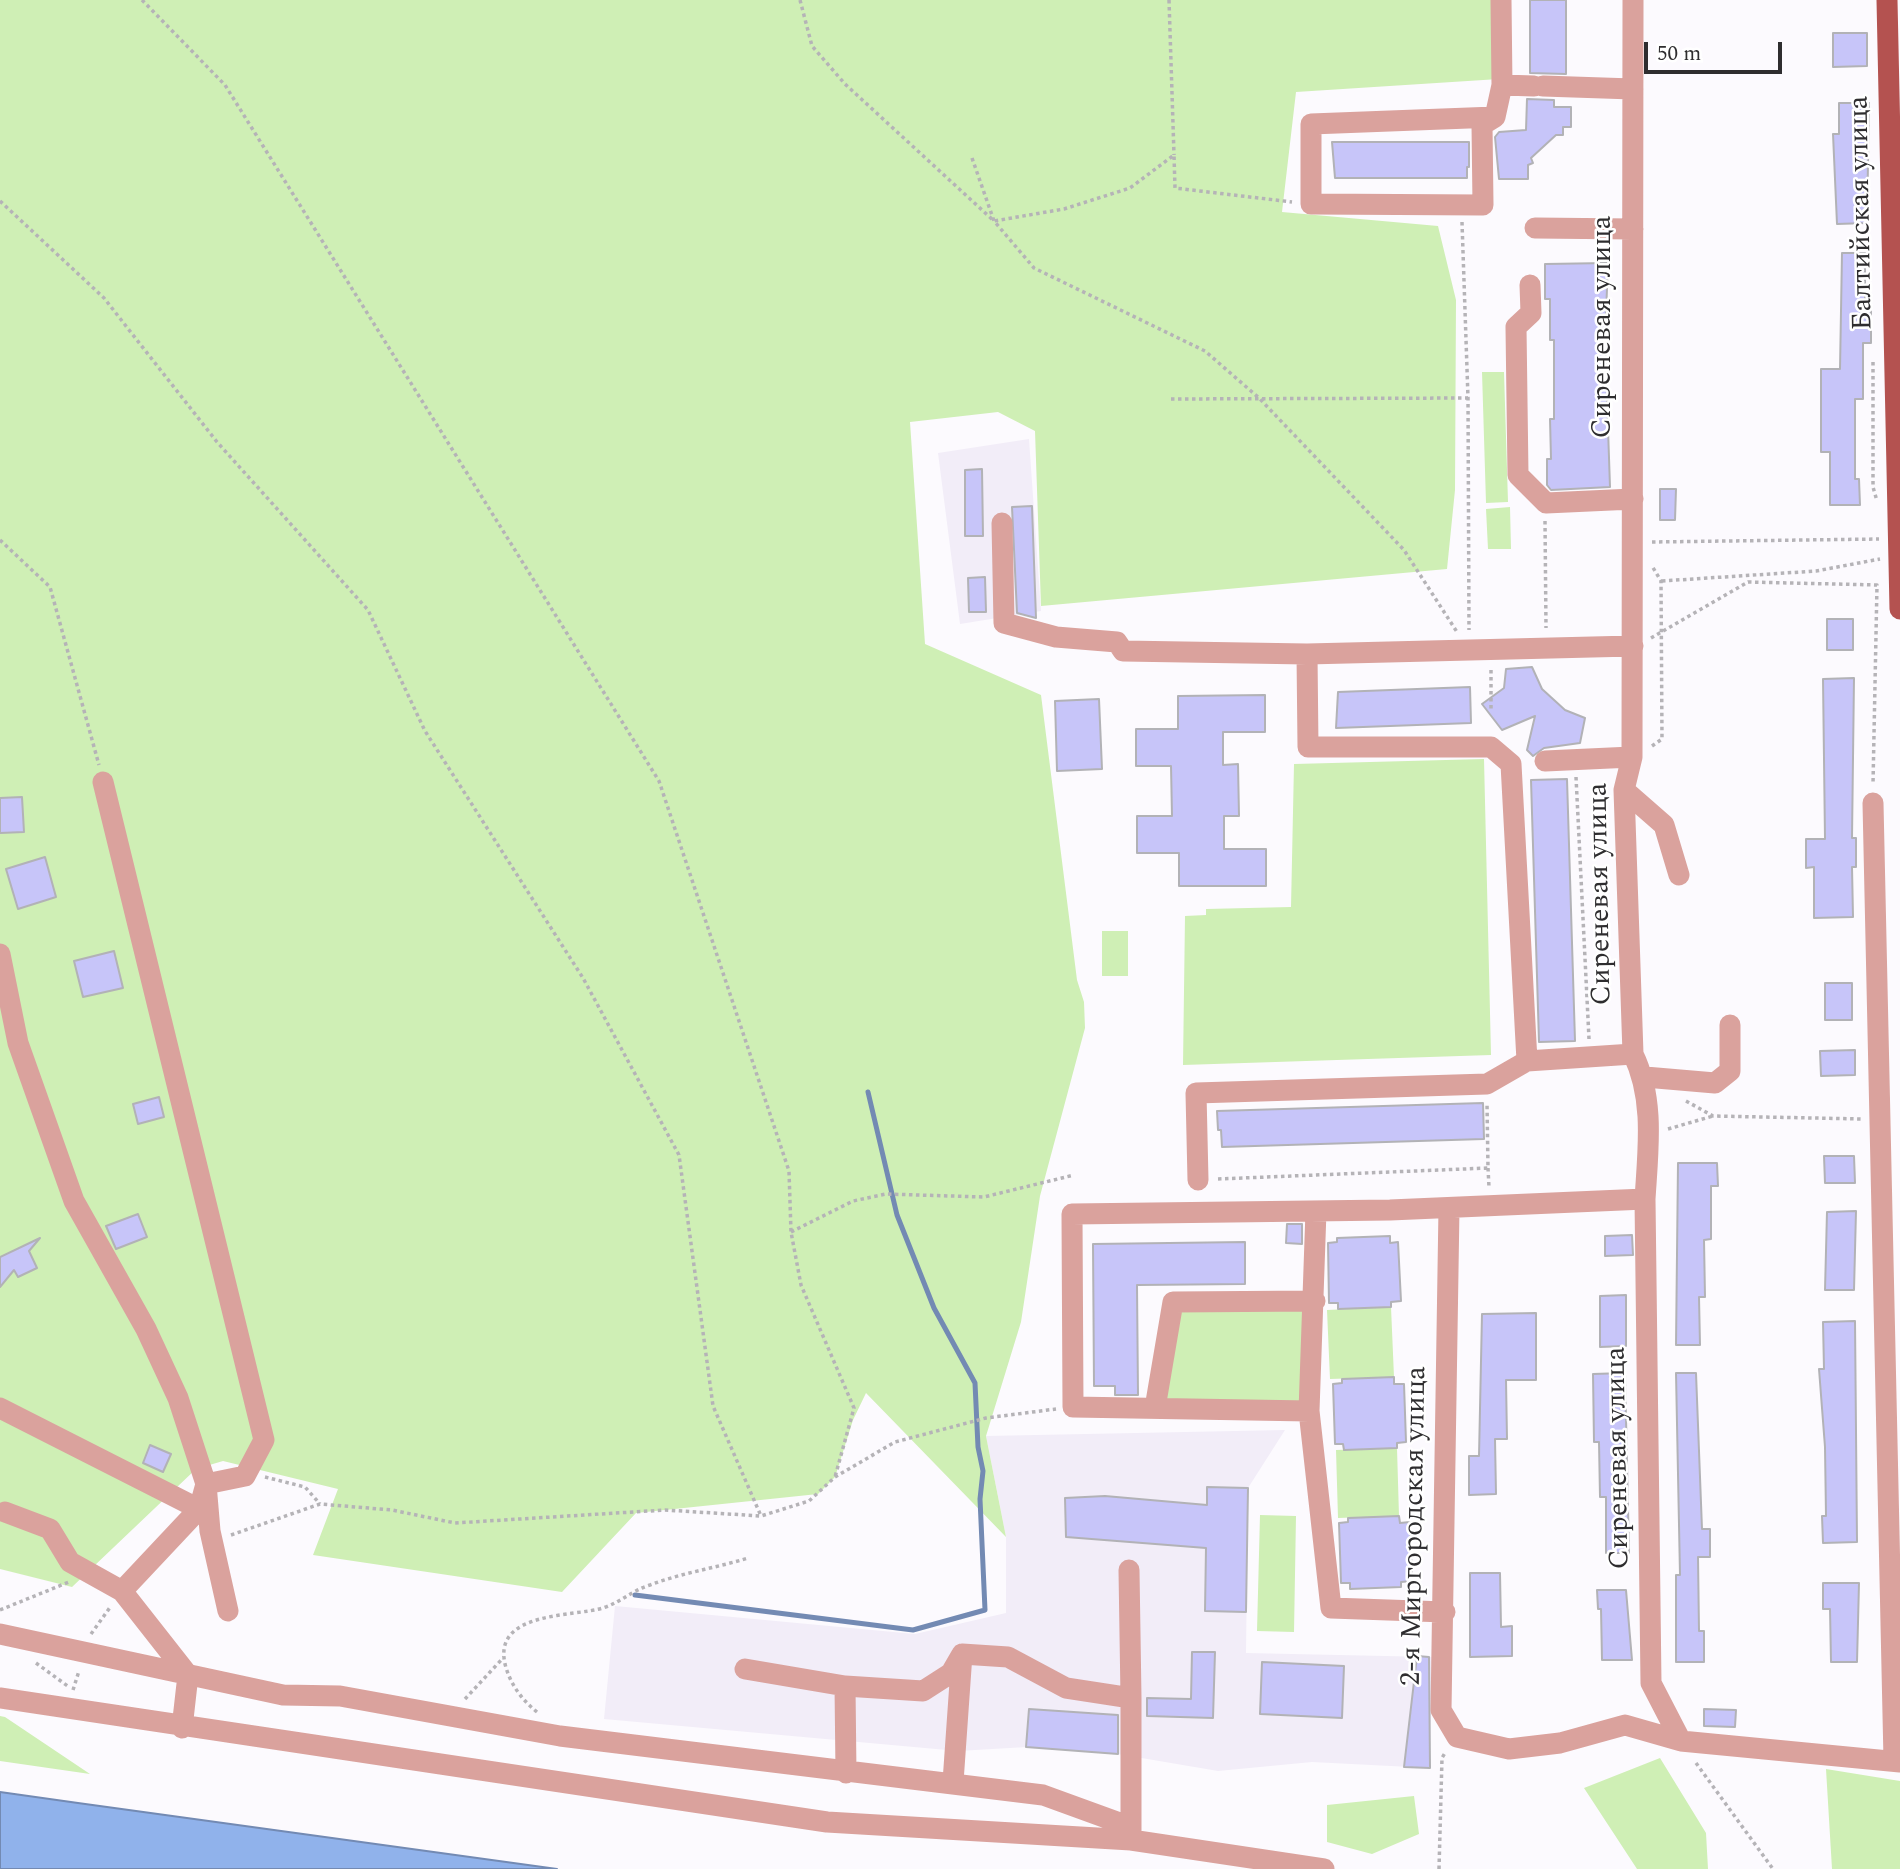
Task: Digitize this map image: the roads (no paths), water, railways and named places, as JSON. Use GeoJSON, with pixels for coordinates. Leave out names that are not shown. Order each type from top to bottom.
{"type":"FeatureCollection","features":[{"type":"Feature","properties":{"kind":"main road","name":"Балтийская улица"},"geometry":{"type":"LineString","coordinates":[[1887,0],[1900,609]]}},
{"type":"Feature","properties":{"kind":"street"},"geometry":{"type":"LineString","coordinates":[[1495,117],[1311,124],[1311,204],[1483,205],[1482,125],[1495,117],[1502,85],[1501,0]]}},
{"type":"Feature","properties":{"kind":"street","name":"Сиреневая улица"},"geometry":{"type":"LineString","coordinates":[[1633,0],[1632,757],[1624,790],[1633,1054],[1645,1077],[1649,1135],[1645,1199],[1651,1683],[1681,1741]]}},
{"type":"Feature","properties":{"kind":"street"},"geometry":{"type":"LineString","coordinates":[[1502,85],[1633,89]]}},
{"type":"Feature","properties":{"kind":"street"},"geometry":{"type":"LineString","coordinates":[[1535,228],[1633,229]]}},
{"type":"Feature","properties":{"kind":"street"},"geometry":{"type":"LineString","coordinates":[[1530,285],[1531,313],[1516,327],[1518,475],[1546,503],[1633,499]]}},
{"type":"Feature","properties":{"kind":"street"},"geometry":{"type":"LineString","coordinates":[[1002,523],[1004,623],[1056,637],[1117,642],[1123,651],[1307,654],[1633,646]]}},
{"type":"Feature","properties":{"kind":"street"},"geometry":{"type":"LineString","coordinates":[[1307,654],[1308,747],[1491,747],[1511,764],[1575,758],[1632,757]]}},
{"type":"Feature","properties":{"kind":"street"},"geometry":{"type":"LineString","coordinates":[[1511,764],[1527,1060]]}},
{"type":"Feature","properties":{"kind":"street"},"geometry":{"type":"LineString","coordinates":[[103,782],[264,1440],[246,1476],[206,1484]]}},
{"type":"Feature","properties":{"kind":"street"},"geometry":{"type":"LineString","coordinates":[[1624,790],[1664,825],[1679,875]]}},
{"type":"Feature","properties":{"kind":"street"},"geometry":{"type":"LineString","coordinates":[[1681,1741],[1897,1761],[1873,803]]}},
{"type":"Feature","properties":{"kind":"street"},"geometry":{"type":"LineString","coordinates":[[0,954],[18,1043],[74,1201],[178,1398],[206,1484],[213,1542],[228,1611]]}},
{"type":"Feature","properties":{"kind":"street"},"geometry":{"type":"LineString","coordinates":[[1645,1077],[1715,1083],[1730,1072],[1730,1026]]}},
{"type":"Feature","properties":{"kind":"street"},"geometry":{"type":"LineString","coordinates":[[1198,1180],[1196,1093],[1487,1084],[1527,1060],[1633,1054]]}},
{"type":"Feature","properties":{"kind":"street"},"geometry":{"type":"LineString","coordinates":[[1309,1410],[1073,1407],[1072,1214],[1449,1208],[1645,1199]]}},
{"type":"Feature","properties":{"kind":"street","name":"2-я Миргородская улица"},"geometry":{"type":"LineString","coordinates":[[1449,1208],[1445,1612],[1441,1710],[1458,1737],[1509,1749],[1560,1743],[1625,1726],[1681,1741]]}},
{"type":"Feature","properties":{"kind":"street"},"geometry":{"type":"LineString","coordinates":[[1316,1211],[1315,1301],[1309,1410],[1331,1608],[1445,1612]]}},
{"type":"Feature","properties":{"kind":"street"},"geometry":{"type":"LineString","coordinates":[[1155,1408],[1173,1302],[1315,1301]]}},
{"type":"Feature","properties":{"kind":"street"},"geometry":{"type":"LineString","coordinates":[[0,1408],[199,1509]]}},
{"type":"Feature","properties":{"kind":"street"},"geometry":{"type":"LineString","coordinates":[[122,1591],[199,1509],[206,1484]]}},
{"type":"Feature","properties":{"kind":"street"},"geometry":{"type":"LineString","coordinates":[[5,1512],[50,1529],[70,1562],[122,1591],[188,1675],[182,1728]]}},
{"type":"Feature","properties":{"kind":"street"},"geometry":{"type":"LineString","coordinates":[[1129,1570],[1131,1834]]}},
{"type":"Feature","properties":{"kind":"street"},"geometry":{"type":"LineString","coordinates":[[0,1634],[283,1695],[340,1696],[560,1736],[1043,1795],[1131,1834]]}},
{"type":"Feature","properties":{"kind":"street"},"geometry":{"type":"LineString","coordinates":[[962,1654],[1008,1657],[1066,1688],[1131,1698]]}},
{"type":"Feature","properties":{"kind":"street"},"geometry":{"type":"LineString","coordinates":[[745,1669],[845,1685],[923,1691],[951,1674],[962,1654]]}},
{"type":"Feature","properties":{"kind":"street"},"geometry":{"type":"LineString","coordinates":[[953,1782],[962,1654]]}},
{"type":"Feature","properties":{"kind":"street"},"geometry":{"type":"LineString","coordinates":[[845,1685],[846,1773]]}},
{"type":"Feature","properties":{"kind":"street"},"geometry":{"type":"LineString","coordinates":[[0,1698],[182,1728],[827,1822],[1131,1834],[1324,1869]]}},
{"type":"Feature","properties":{"kind":"water"},"geometry":{"type":"Polygon","coordinates":[[[0,1792],[78,1803],[557,1869],[0,1869],[0,1792]]]}},
{"type":"Feature","properties":{"kind":"waterway"},"geometry":{"type":"LineString","coordinates":[[635,1595],[913,1630],[985,1610],[980,1499],[983,1471],[978,1447],[975,1383],[934,1308],[897,1215],[868,1092]]}}]}
